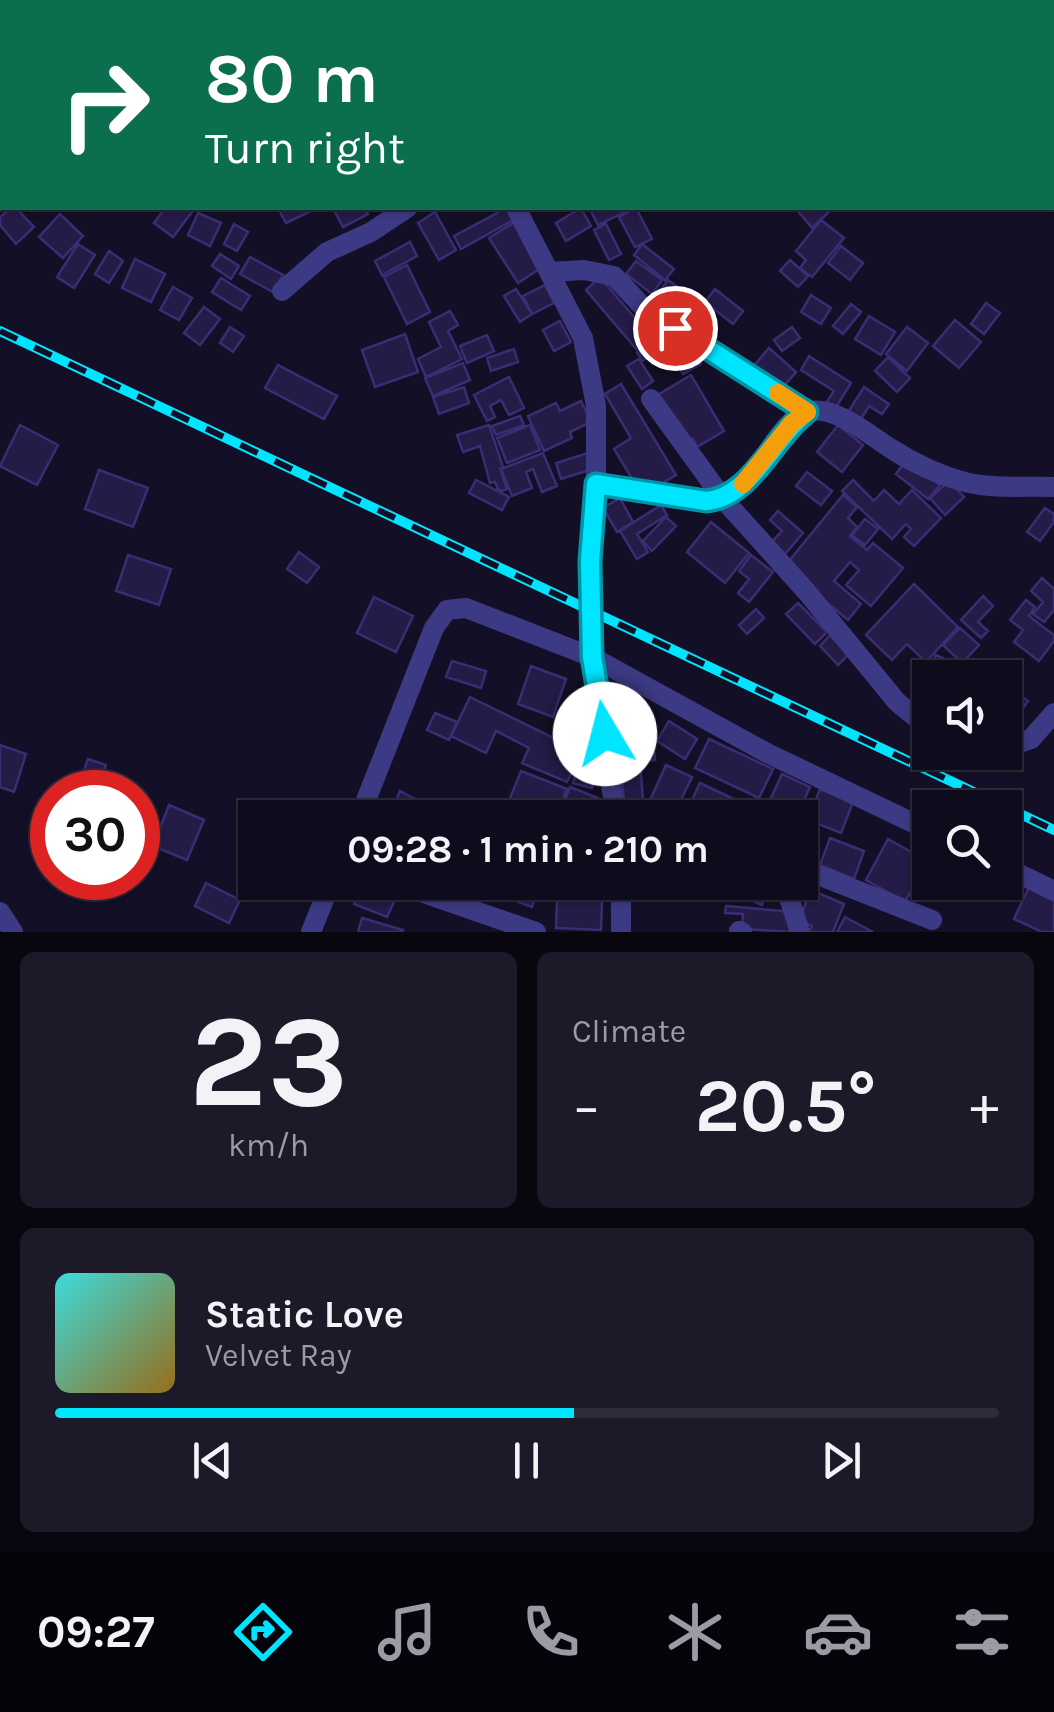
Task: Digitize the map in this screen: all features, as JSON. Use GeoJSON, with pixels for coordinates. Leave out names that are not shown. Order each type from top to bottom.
{"type":"FeatureCollection","features":[{"type":"Feature","properties":{"kind":"street"},"geometry":{"type":"LineString","coordinates":[[282,291],[327,252],[371,232],[404,210]]}},
{"type":"Feature","properties":{"kind":"street"},"geometry":{"type":"LineString","coordinates":[[517,210],[583,338],[596,406],[596,484],[590,561],[592,657],[613,800]]}},
{"type":"Feature","properties":{"kind":"street"},"geometry":{"type":"LineString","coordinates":[[549,272],[584,270],[614,276],[642,306],[807,412]]}},
{"type":"Feature","properties":{"kind":"street"},"geometry":{"type":"LineString","coordinates":[[651,399],[724,500],[806,591],[897,702],[912,714]]}},
{"type":"Feature","properties":{"kind":"street"},"geometry":{"type":"LineString","coordinates":[[596,484],[706,501],[724,500],[741,486],[792,423],[807,412],[822,411],[865,429],[891,449],[968,483],[1054,488]]}},
{"type":"Feature","properties":{"kind":"street"},"geometry":{"type":"LineString","coordinates":[[366,800],[434,628],[447,610],[466,608],[592,657],[766,753],[912,822]]}},
{"type":"Feature","properties":{"kind":"street"},"geometry":{"type":"LineString","coordinates":[[1022,743],[1031,740],[1054,713]]}},
{"type":"Feature","properties":{"kind":"street"},"geometry":{"type":"LineString","coordinates":[[818,876],[932,920]]}},
{"type":"Feature","properties":{"kind":"street"},"geometry":{"type":"LineString","coordinates":[[1022,876],[1054,891]]}},
{"type":"Feature","properties":{"kind":"street"},"geometry":{"type":"LineString","coordinates":[[311,932],[324,900]]}},
{"type":"Feature","properties":{"kind":"street"},"geometry":{"type":"LineString","coordinates":[[444,900],[536,932]]}},
{"type":"Feature","properties":{"kind":"street"},"geometry":{"type":"LineString","coordinates":[[621,900],[621,932]]}},
{"type":"Feature","properties":{"kind":"street"},"geometry":{"type":"LineString","coordinates":[[790,900],[800,932]]}},
{"type":"Feature","properties":{"kind":"street"},"geometry":{"type":"LineString","coordinates":[[0,912],[13,932]]}},
{"type":"Feature","properties":{"kind":"building"},"geometry":{"type":"Polygon","coordinates":[[[9,210],[18,210],[34,227],[16,244],[0,225],[0,217],[9,210]]]}},
{"type":"Feature","properties":{"kind":"building"},"geometry":{"type":"Polygon","coordinates":[[[164,210],[193,210],[173,237],[154,223],[164,210]]]}},
{"type":"Feature","properties":{"kind":"building"},"geometry":{"type":"Polygon","coordinates":[[[279,210],[313,210],[286,223],[279,210]]]}},
{"type":"Feature","properties":{"kind":"building"},"geometry":{"type":"Polygon","coordinates":[[[334,210],[365,210],[368,214],[343,227],[334,210]]]}},
{"type":"Feature","properties":{"kind":"building"},"geometry":{"type":"Polygon","coordinates":[[[495,210],[513,210],[517,218],[461,249],[454,236],[497,213],[495,210]]]}},
{"type":"Feature","properties":{"kind":"building"},"geometry":{"type":"Polygon","coordinates":[[[582,210],[591,226],[566,241],[556,223],[582,210]]]}},
{"type":"Feature","properties":{"kind":"building"},"geometry":{"type":"Polygon","coordinates":[[[590,210],[629,210],[598,225],[590,210]]]}},
{"type":"Feature","properties":{"kind":"building"},"geometry":{"type":"Polygon","coordinates":[[[637,210],[652,239],[635,247],[619,217],[637,210]]]}},
{"type":"Feature","properties":{"kind":"building"},"geometry":{"type":"Polygon","coordinates":[[[797,210],[830,211],[812,228],[797,210]]]}},
{"type":"Feature","properties":{"kind":"building"},"geometry":{"type":"Polygon","coordinates":[[[435,212],[456,250],[439,260],[418,223],[435,212]]]}},
{"type":"Feature","properties":{"kind":"building"},"geometry":{"type":"Polygon","coordinates":[[[198,213],[221,223],[210,246],[188,235],[198,213]]]}},
{"type":"Feature","properties":{"kind":"building"},"geometry":{"type":"Polygon","coordinates":[[[60,214],[83,236],[63,258],[39,237],[60,214]]]}},
{"type":"Feature","properties":{"kind":"building"},"geometry":{"type":"Polygon","coordinates":[[[821,220],[844,238],[812,277],[800,268],[806,260],[796,251],[821,220]]]}},
{"type":"Feature","properties":{"kind":"building"},"geometry":{"type":"Polygon","coordinates":[[[515,222],[544,266],[518,283],[489,238],[515,222]]]}},
{"type":"Feature","properties":{"kind":"building"},"geometry":{"type":"Polygon","coordinates":[[[234,224],[248,232],[237,251],[224,244],[234,224]]]}},
{"type":"Feature","properties":{"kind":"building"},"geometry":{"type":"Polygon","coordinates":[[[606,224],[621,254],[609,260],[594,230],[606,224]]]}},
{"type":"Feature","properties":{"kind":"building"},"geometry":{"type":"Polygon","coordinates":[[[410,242],[417,256],[382,275],[375,261],[410,242]]]}},
{"type":"Feature","properties":{"kind":"building"},"geometry":{"type":"Polygon","coordinates":[[[78,244],[95,255],[74,288],[57,277],[78,244]]]}},
{"type":"Feature","properties":{"kind":"building"},"geometry":{"type":"Polygon","coordinates":[[[642,244],[674,269],[665,280],[634,255],[642,244]]]}},
{"type":"Feature","properties":{"kind":"building"},"geometry":{"type":"Polygon","coordinates":[[[841,246],[863,263],[850,280],[828,263],[841,246]]]}},
{"type":"Feature","properties":{"kind":"building"},"geometry":{"type":"Polygon","coordinates":[[[109,251],[123,261],[109,283],[95,274],[109,251]]]}},
{"type":"Feature","properties":{"kind":"building"},"geometry":{"type":"Polygon","coordinates":[[[220,254],[239,266],[231,279],[212,266],[220,254]]]}},
{"type":"Feature","properties":{"kind":"building"},"geometry":{"type":"Polygon","coordinates":[[[250,257],[283,275],[273,292],[240,274],[250,257]]]}},
{"type":"Feature","properties":{"kind":"building"},"geometry":{"type":"Polygon","coordinates":[[[135,259],[165,274],[151,302],[122,288],[135,259]]]}},
{"type":"Feature","properties":{"kind":"building"},"geometry":{"type":"Polygon","coordinates":[[[790,260],[808,276],[798,287],[780,271],[790,260]]]}},
{"type":"Feature","properties":{"kind":"building"},"geometry":{"type":"Polygon","coordinates":[[[636,261],[662,280],[652,294],[626,274],[636,261]]]}},
{"type":"Feature","properties":{"kind":"building"},"geometry":{"type":"Polygon","coordinates":[[[407,265],[430,312],[407,324],[384,277],[407,265]]]}},
{"type":"Feature","properties":{"kind":"building"},"geometry":{"type":"Polygon","coordinates":[[[600,277],[639,323],[651,313],[669,334],[643,357],[586,290],[600,277]]]}},
{"type":"Feature","properties":{"kind":"building"},"geometry":{"type":"Polygon","coordinates":[[[221,278],[250,296],[241,310],[212,292],[221,278]]]}},
{"type":"Feature","properties":{"kind":"building"},"geometry":{"type":"Polygon","coordinates":[[[668,280],[682,290],[663,317],[649,307],[668,280]]]}},
{"type":"Feature","properties":{"kind":"building"},"geometry":{"type":"Polygon","coordinates":[[[545,285],[554,303],[532,314],[523,296],[545,285]]]}},
{"type":"Feature","properties":{"kind":"building"},"geometry":{"type":"Polygon","coordinates":[[[173,287],[192,298],[179,320],[160,310],[173,287]]]}},
{"type":"Feature","properties":{"kind":"building"},"geometry":{"type":"Polygon","coordinates":[[[516,289],[532,314],[520,322],[504,296],[516,289]]]}},
{"type":"Feature","properties":{"kind":"building"},"geometry":{"type":"Polygon","coordinates":[[[715,289],[743,311],[733,324],[705,302],[715,289]]]}},
{"type":"Feature","properties":{"kind":"building"},"geometry":{"type":"Polygon","coordinates":[[[683,293],[696,300],[681,329],[667,321],[683,293]]]}},
{"type":"Feature","properties":{"kind":"building"},"geometry":{"type":"Polygon","coordinates":[[[811,295],[831,308],[821,324],[801,312],[811,295]]]}},
{"type":"Feature","properties":{"kind":"building"},"geometry":{"type":"Polygon","coordinates":[[[986,303],[1000,313],[984,334],[971,324],[986,303]]]}},
{"type":"Feature","properties":{"kind":"building"},"geometry":{"type":"Polygon","coordinates":[[[851,304],[861,312],[843,334],[833,326],[851,304]]]}},
{"type":"Feature","properties":{"kind":"building"},"geometry":{"type":"Polygon","coordinates":[[[204,307],[220,319],[200,345],[184,333],[204,307]]]}},
{"type":"Feature","properties":{"kind":"building"},"geometry":{"type":"Polygon","coordinates":[[[450,311],[458,325],[448,331],[462,359],[426,377],[418,359],[441,347],[429,322],[450,311]]]}},
{"type":"Feature","properties":{"kind":"building"},"geometry":{"type":"Polygon","coordinates":[[[702,314],[715,333],[701,342],[689,323],[702,314]]]}},
{"type":"Feature","properties":{"kind":"building"},"geometry":{"type":"Polygon","coordinates":[[[869,316],[895,332],[881,355],[855,339],[869,316]]]}},
{"type":"Feature","properties":{"kind":"building"},"geometry":{"type":"Polygon","coordinates":[[[955,320],[981,342],[959,368],[933,346],[955,320]]]}},
{"type":"Feature","properties":{"kind":"building"},"geometry":{"type":"Polygon","coordinates":[[[560,321],[571,342],[554,351],[543,330],[560,321]]]}},
{"type":"Feature","properties":{"kind":"building"},"geometry":{"type":"Polygon","coordinates":[[[230,327],[244,336],[233,352],[220,343],[230,327]]]}},
{"type":"Feature","properties":{"kind":"building"},"geometry":{"type":"Polygon","coordinates":[[[792,327],[800,338],[782,351],[774,340],[792,327]]]}},
{"type":"Feature","properties":{"kind":"building"},"geometry":{"type":"Polygon","coordinates":[[[907,327],[928,343],[907,371],[886,354],[907,327]]]}},
{"type":"Feature","properties":{"kind":"building"},"geometry":{"type":"Polygon","coordinates":[[[405,334],[418,372],[375,387],[362,350],[405,334]]]}},
{"type":"Feature","properties":{"kind":"building"},"geometry":{"type":"Polygon","coordinates":[[[668,334],[673,342],[642,361],[637,353],[668,334]]]}},
{"type":"Feature","properties":{"kind":"building"},"geometry":{"type":"Polygon","coordinates":[[[487,335],[494,351],[467,363],[460,346],[487,335]]]}},
{"type":"Feature","properties":{"kind":"building"},"geometry":{"type":"Polygon","coordinates":[[[687,337],[701,364],[683,374],[668,347],[687,337]]]}},
{"type":"Feature","properties":{"kind":"building"},"geometry":{"type":"Polygon","coordinates":[[[769,348],[796,372],[773,399],[746,375],[769,348]]]}},
{"type":"Feature","properties":{"kind":"building"},"geometry":{"type":"Polygon","coordinates":[[[514,349],[518,362],[491,371],[487,358],[514,349]]]}},
{"type":"Feature","properties":{"kind":"building"},"geometry":{"type":"Polygon","coordinates":[[[809,356],[851,383],[833,412],[824,406],[834,391],[801,370],[809,356]]]}},
{"type":"Feature","properties":{"kind":"building"},"geometry":{"type":"Polygon","coordinates":[[[888,357],[910,378],[897,392],[875,371],[888,357]]]}},
{"type":"Feature","properties":{"kind":"building"},"geometry":{"type":"Polygon","coordinates":[[[639,359],[653,381],[642,389],[627,366],[639,359]]]}},
{"type":"Feature","properties":{"kind":"building"},"geometry":{"type":"Polygon","coordinates":[[[463,363],[470,380],[433,396],[425,378],[463,363]]]}},
{"type":"Feature","properties":{"kind":"building"},"geometry":{"type":"Polygon","coordinates":[[[278,365],[337,396],[324,419],[265,388],[278,365]]]}},
{"type":"Feature","properties":{"kind":"building"},"geometry":{"type":"Polygon","coordinates":[[[691,375],[724,431],[697,447],[693,439],[679,447],[651,399],[691,375]]]}},
{"type":"Feature","properties":{"kind":"building"},"geometry":{"type":"Polygon","coordinates":[[[509,377],[524,408],[509,415],[501,400],[490,406],[495,417],[487,421],[474,395],[509,377]]]}},
{"type":"Feature","properties":{"kind":"building"},"geometry":{"type":"Polygon","coordinates":[[[621,384],[676,475],[642,495],[614,449],[631,438],[605,394],[621,384]]]}},
{"type":"Feature","properties":{"kind":"building"},"geometry":{"type":"Polygon","coordinates":[[[464,387],[469,403],[439,414],[433,397],[464,387]]]}},
{"type":"Feature","properties":{"kind":"building"},"geometry":{"type":"Polygon","coordinates":[[[864,387],[889,404],[882,414],[869,406],[859,422],[847,414],[864,387]]]}},
{"type":"Feature","properties":{"kind":"building"},"geometry":{"type":"Polygon","coordinates":[[[581,401],[591,422],[570,432],[572,438],[544,451],[528,416],[556,403],[560,411],[581,401]]]}},
{"type":"Feature","properties":{"kind":"building"},"geometry":{"type":"Polygon","coordinates":[[[520,416],[524,425],[496,435],[492,426],[520,416]]]}},
{"type":"Feature","properties":{"kind":"building"},"geometry":{"type":"Polygon","coordinates":[[[20,425],[58,445],[37,485],[0,466],[20,425]]]}},
{"type":"Feature","properties":{"kind":"building"},"geometry":{"type":"Polygon","coordinates":[[[489,425],[503,467],[500,468],[507,489],[502,491],[495,482],[490,483],[480,446],[463,452],[457,435],[489,425]]]}},
{"type":"Feature","properties":{"kind":"building"},"geometry":{"type":"Polygon","coordinates":[[[530,425],[540,450],[507,463],[497,438],[530,425]]]}},
{"type":"Feature","properties":{"kind":"building"},"geometry":{"type":"Polygon","coordinates":[[[838,425],[863,445],[842,472],[817,452],[838,425]]]}},
{"type":"Feature","properties":{"kind":"building"},"geometry":{"type":"Polygon","coordinates":[[[543,453],[557,486],[542,492],[533,469],[526,472],[532,488],[512,496],[501,469],[543,453]]]}},
{"type":"Feature","properties":{"kind":"building"},"geometry":{"type":"Polygon","coordinates":[[[588,453],[593,469],[561,479],[556,463],[588,453]]]}},
{"type":"Feature","properties":{"kind":"building"},"geometry":{"type":"Polygon","coordinates":[[[907,459],[940,485],[928,499],[896,474],[907,459]]]}},
{"type":"Feature","properties":{"kind":"building"},"geometry":{"type":"Polygon","coordinates":[[[99,470],[148,488],[133,527],[85,509],[99,470]]]}},
{"type":"Feature","properties":{"kind":"building"},"geometry":{"type":"Polygon","coordinates":[[[807,472],[832,491],[821,505],[796,486],[807,472]]]}},
{"type":"Feature","properties":{"kind":"building"},"geometry":{"type":"Polygon","coordinates":[[[476,480],[509,497],[502,510],[469,493],[476,480]]]}},
{"type":"Feature","properties":{"kind":"building"},"geometry":{"type":"Polygon","coordinates":[[[853,480],[874,501],[884,490],[899,504],[912,490],[941,518],[914,546],[904,537],[911,529],[906,524],[892,539],[842,491],[853,480]]]}},
{"type":"Feature","properties":{"kind":"building"},"geometry":{"type":"Polygon","coordinates":[[[949,481],[964,497],[945,515],[930,498],[949,481]]]}},
{"type":"Feature","properties":{"kind":"building"},"geometry":{"type":"Polygon","coordinates":[[[843,495],[857,507],[848,518],[857,527],[850,536],[867,550],[873,543],[903,568],[871,606],[846,585],[859,570],[850,562],[834,581],[861,604],[848,620],[784,567],[843,495]]]}},
{"type":"Feature","properties":{"kind":"building"},"geometry":{"type":"Polygon","coordinates":[[[620,498],[633,522],[617,532],[603,508],[620,498]]]}},
{"type":"Feature","properties":{"kind":"building"},"geometry":{"type":"Polygon","coordinates":[[[661,505],[667,515],[637,534],[648,552],[637,559],[620,531],[661,505]]]}},
{"type":"Feature","properties":{"kind":"building"},"geometry":{"type":"Polygon","coordinates":[[[1045,508],[1054,514],[1054,522],[1040,541],[1027,532],[1045,508]]]}},
{"type":"Feature","properties":{"kind":"building"},"geometry":{"type":"Polygon","coordinates":[[[778,511],[803,533],[781,559],[767,547],[782,531],[770,520],[778,511]]]}},
{"type":"Feature","properties":{"kind":"building"},"geometry":{"type":"Polygon","coordinates":[[[666,517],[676,526],[652,551],[643,541],[666,517]]]}},
{"type":"Feature","properties":{"kind":"building"},"geometry":{"type":"Polygon","coordinates":[[[865,519],[878,529],[865,545],[852,535],[865,519]]]}},
{"type":"Feature","properties":{"kind":"building"},"geometry":{"type":"Polygon","coordinates":[[[711,522],[749,553],[725,583],[687,552],[711,522]]]}},
{"type":"Feature","properties":{"kind":"building"},"geometry":{"type":"Polygon","coordinates":[[[299,552],[319,567],[307,583],[287,569],[299,552]]]}},
{"type":"Feature","properties":{"kind":"building"},"geometry":{"type":"Polygon","coordinates":[[[128,555],[171,569],[159,605],[116,591],[128,555]]]}},
{"type":"Feature","properties":{"kind":"building"},"geometry":{"type":"Polygon","coordinates":[[[751,555],[773,572],[749,602],[738,593],[749,579],[739,571],[751,555]]]}},
{"type":"Feature","properties":{"kind":"building"},"geometry":{"type":"Polygon","coordinates":[[[1042,578],[1054,589],[1054,610],[1044,622],[1033,614],[1043,602],[1031,591],[1042,578]]]}},
{"type":"Feature","properties":{"kind":"building"},"geometry":{"type":"Polygon","coordinates":[[[914,584],[958,627],[928,660],[907,644],[892,660],[866,635],[914,584]]]}},
{"type":"Feature","properties":{"kind":"building"},"geometry":{"type":"Polygon","coordinates":[[[983,596],[993,606],[978,622],[988,631],[981,638],[961,620],[983,596]]]}},
{"type":"Feature","properties":{"kind":"building"},"geometry":{"type":"Polygon","coordinates":[[[374,597],[413,616],[396,652],[357,633],[374,597]]]}},
{"type":"Feature","properties":{"kind":"building"},"geometry":{"type":"Polygon","coordinates":[[[1026,600],[1035,607],[1029,616],[1054,635],[1039,661],[1014,642],[1023,630],[1010,620],[1026,600]]]}},
{"type":"Feature","properties":{"kind":"building"},"geometry":{"type":"Polygon","coordinates":[[[798,603],[827,632],[815,644],[786,614],[798,603]]]}},
{"type":"Feature","properties":{"kind":"building"},"geometry":{"type":"Polygon","coordinates":[[[756,609],[764,618],[747,634],[739,625],[756,609]]]}},
{"type":"Feature","properties":{"kind":"building"},"geometry":{"type":"Polygon","coordinates":[[[960,628],[979,645],[965,660],[959,660],[943,645],[960,628]]]}},
{"type":"Feature","properties":{"kind":"building"},"geometry":{"type":"Polygon","coordinates":[[[830,635],[849,654],[838,665],[820,646],[830,635]]]}},
{"type":"Feature","properties":{"kind":"building"},"geometry":{"type":"Polygon","coordinates":[[[452,661],[486,671],[481,688],[446,677],[452,661]]]}},
{"type":"Feature","properties":{"kind":"building"},"geometry":{"type":"Polygon","coordinates":[[[531,666],[566,679],[553,717],[518,704],[531,666]]]}},
{"type":"Feature","properties":{"kind":"building"},"geometry":{"type":"Polygon","coordinates":[[[470,697],[582,752],[567,782],[522,763],[529,748],[496,731],[486,753],[451,736],[470,697]]]}},
{"type":"Feature","properties":{"kind":"building"},"geometry":{"type":"Polygon","coordinates":[[[435,713],[457,722],[449,740],[427,730],[435,713]]]}},
{"type":"Feature","properties":{"kind":"building"},"geometry":{"type":"Polygon","coordinates":[[[652,716],[655,760],[640,761],[643,800],[624,800],[617,718],[652,716]]]}},
{"type":"Feature","properties":{"kind":"building"},"geometry":{"type":"Polygon","coordinates":[[[669,721],[697,739],[685,759],[657,741],[669,721]]]}},
{"type":"Feature","properties":{"kind":"building"},"geometry":{"type":"Polygon","coordinates":[[[709,739],[773,769],[759,798],[695,768],[709,739]]]}},
{"type":"Feature","properties":{"kind":"building"},"geometry":{"type":"Polygon","coordinates":[[[0,745],[26,754],[14,792],[0,787],[0,745]]]}},
{"type":"Feature","properties":{"kind":"building"},"geometry":{"type":"Polygon","coordinates":[[[583,747],[602,752],[592,788],[573,783],[583,747]]]}},
{"type":"Feature","properties":{"kind":"building"},"geometry":{"type":"Polygon","coordinates":[[[88,759],[106,765],[104,770],[84,770],[88,759]]]}},
{"type":"Feature","properties":{"kind":"building"},"geometry":{"type":"Polygon","coordinates":[[[666,765],[692,777],[681,800],[651,798],[666,765]]]}},
{"type":"Feature","properties":{"kind":"building"},"geometry":{"type":"Polygon","coordinates":[[[521,771],[567,789],[563,800],[509,800],[521,771]]]}},
{"type":"Feature","properties":{"kind":"building"},"geometry":{"type":"Polygon","coordinates":[[[782,774],[810,787],[804,800],[770,800],[782,774]]]}},
{"type":"Feature","properties":{"kind":"building"},"geometry":{"type":"Polygon","coordinates":[[[700,783],[736,800],[692,800],[700,783]]]}},
{"type":"Feature","properties":{"kind":"building"},"geometry":{"type":"Polygon","coordinates":[[[570,787],[598,798],[597,800],[565,800],[570,787]]]}},
{"type":"Feature","properties":{"kind":"building"},"geometry":{"type":"Polygon","coordinates":[[[820,789],[853,802],[841,833],[818,824],[816,800],[820,789]]]}},
{"type":"Feature","properties":{"kind":"building"},"geometry":{"type":"Polygon","coordinates":[[[400,791],[417,800],[396,800],[400,791]]]}},
{"type":"Feature","properties":{"kind":"building"},"geometry":{"type":"Polygon","coordinates":[[[169,805],[204,820],[187,860],[160,849],[160,828],[169,805]]]}},
{"type":"Feature","properties":{"kind":"building"},"geometry":{"type":"Polygon","coordinates":[[[830,838],[864,851],[854,879],[820,865],[830,838]]]}},
{"type":"Feature","properties":{"kind":"building"},"geometry":{"type":"Polygon","coordinates":[[[888,839],[912,853],[912,889],[905,902],[866,880],[888,839]]]}},
{"type":"Feature","properties":{"kind":"building"},"geometry":{"type":"Polygon","coordinates":[[[206,883],[240,900],[229,923],[195,906],[206,883]]]}},
{"type":"Feature","properties":{"kind":"building"},"geometry":{"type":"Polygon","coordinates":[[[1029,887],[1054,899],[1054,932],[1042,932],[1014,919],[1029,887]]]}},
{"type":"Feature","properties":{"kind":"building"},"geometry":{"type":"Polygon","coordinates":[[[818,893],[844,904],[833,932],[809,932],[812,926],[799,920],[807,900],[818,900],[818,893]]]}},
{"type":"Feature","properties":{"kind":"building"},"geometry":{"type":"Polygon","coordinates":[[[356,900],[394,902],[387,917],[354,904],[356,900]]]}},
{"type":"Feature","properties":{"kind":"building"},"geometry":{"type":"Polygon","coordinates":[[[513,900],[534,900],[532,907],[513,900]]]}},
{"type":"Feature","properties":{"kind":"building"},"geometry":{"type":"Polygon","coordinates":[[[557,900],[602,901],[601,930],[556,928],[557,900]]]}},
{"type":"Feature","properties":{"kind":"building"},"geometry":{"type":"Polygon","coordinates":[[[726,906],[794,912],[792,932],[742,929],[743,914],[725,913],[726,906]]]}},
{"type":"Feature","properties":{"kind":"building"},"geometry":{"type":"Polygon","coordinates":[[[845,917],[873,932],[837,932],[845,917]]]}},
{"type":"Feature","properties":{"kind":"building"},"geometry":{"type":"Polygon","coordinates":[[[362,918],[403,930],[358,932],[362,918]]]}},
{"type":"Feature","properties":{"kind":"railway"},"geometry":{"type":"LineString","coordinates":[[0,331],[1054,830]]}},
{"type":"Feature","properties":{"kind":"slow traffic"},"geometry":{"type":"LineString","coordinates":[[743,484],[792,423],[807,412],[778,393]]}},
{"type":"Feature","properties":{"kind":"route"},"geometry":{"type":"LineString","coordinates":[[605,734],[592,657],[590,561],[596,484],[706,501],[724,500],[741,486],[792,423],[807,412],[675,328]]}}]}
